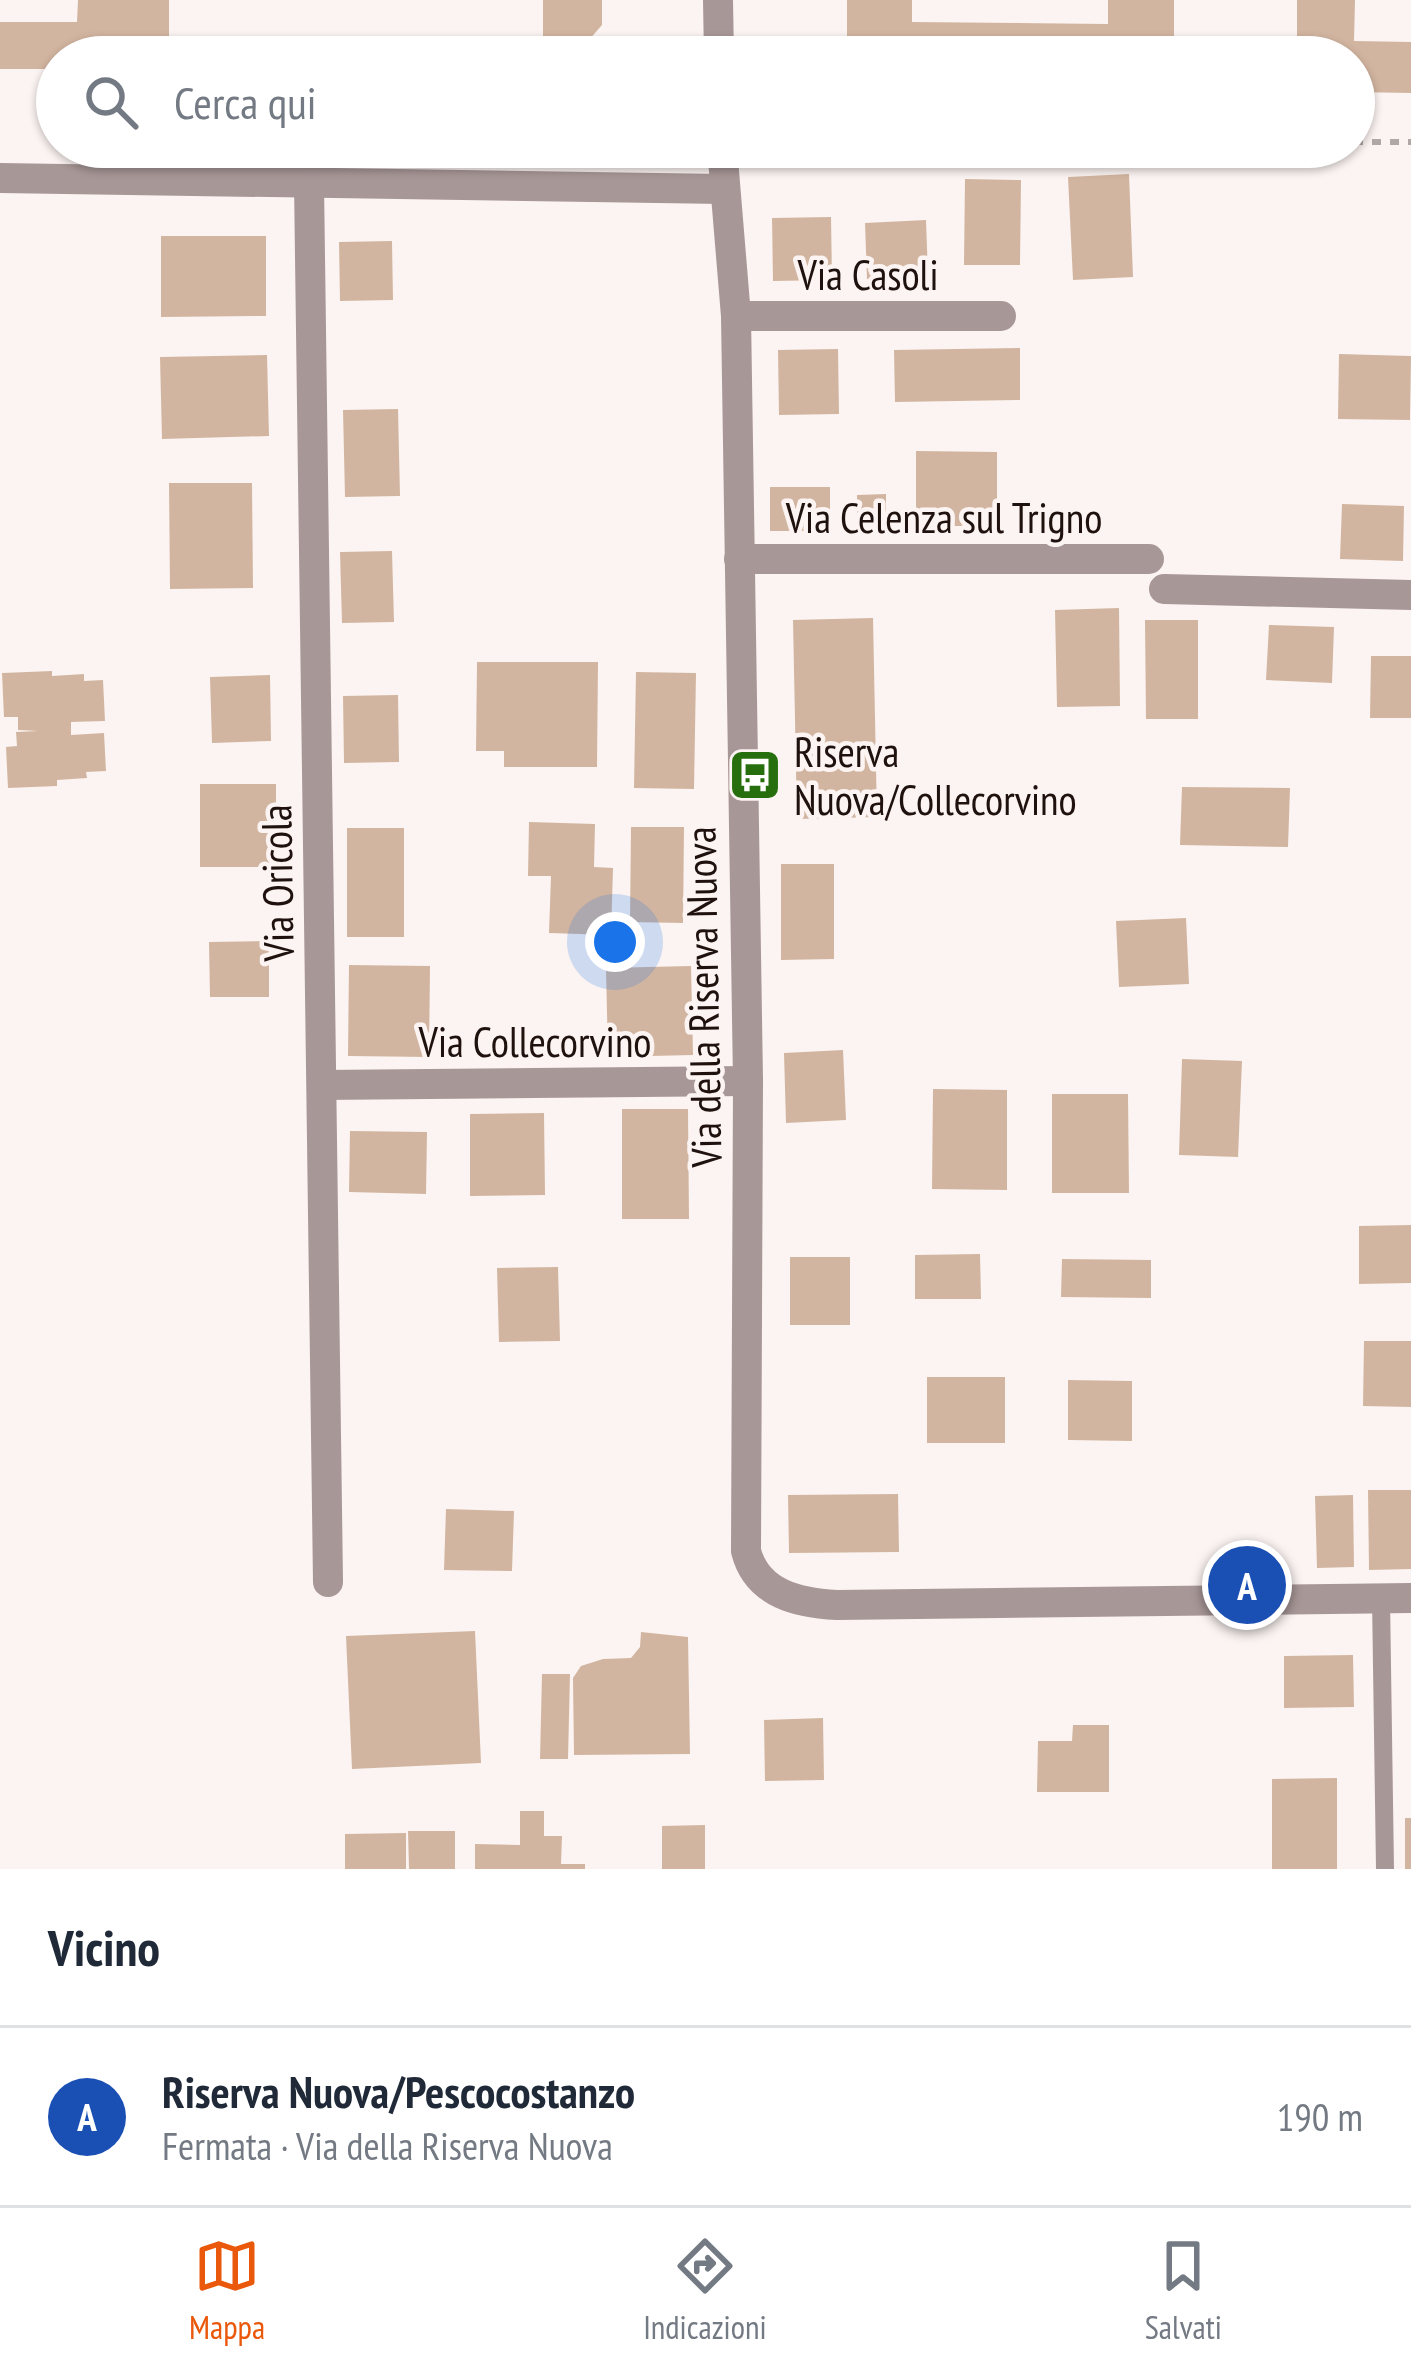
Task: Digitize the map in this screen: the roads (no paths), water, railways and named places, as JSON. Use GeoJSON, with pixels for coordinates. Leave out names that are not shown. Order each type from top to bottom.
{"type":"FeatureCollection","features":[{"type":"Feature","properties":{"kind":"street"},"geometry":{"type":"LineString","coordinates":[[718,0],[719,36]]}},
{"type":"Feature","properties":{"kind":"street","name":"Via della Riserva Nuova"},"geometry":{"type":"LineString","coordinates":[[722,168],[736,316],[748,1082],[749,1563],[781,1595],[807,1604],[1396,1598]]}},
{"type":"Feature","properties":{"kind":"street"},"geometry":{"type":"LineString","coordinates":[[0,178],[723,189]]}},
{"type":"Feature","properties":{"kind":"street","name":"Via Oricola"},"geometry":{"type":"LineString","coordinates":[[309,183],[328,1582]]}},
{"type":"Feature","properties":{"kind":"street","name":"Via Casoli"},"geometry":{"type":"LineString","coordinates":[[736,316],[1001,316]]}},
{"type":"Feature","properties":{"kind":"street","name":"Via Celenza sul Trigno"},"geometry":{"type":"LineString","coordinates":[[739,559],[1149,559]]}},
{"type":"Feature","properties":{"kind":"street"},"geometry":{"type":"LineString","coordinates":[[1164,589],[1411,595]]}},
{"type":"Feature","properties":{"kind":"street","name":"Via Collecorvino"},"geometry":{"type":"LineString","coordinates":[[322,1084],[748,1082]]}},
{"type":"Feature","properties":{"kind":"lane"},"geometry":{"type":"LineString","coordinates":[[1384,1869],[1396,1598]]}},
{"type":"Feature","properties":{"kind":"place","name":"Riserva Nuova/Collecorvino"},"geometry":{"type":"Point","coordinates":[755,775]}},
{"type":"Feature","properties":{"kind":"place","name":"Riserva Nuova/Pescocostanzo"},"geometry":{"type":"Point","coordinates":[1247,1585]}}]}
